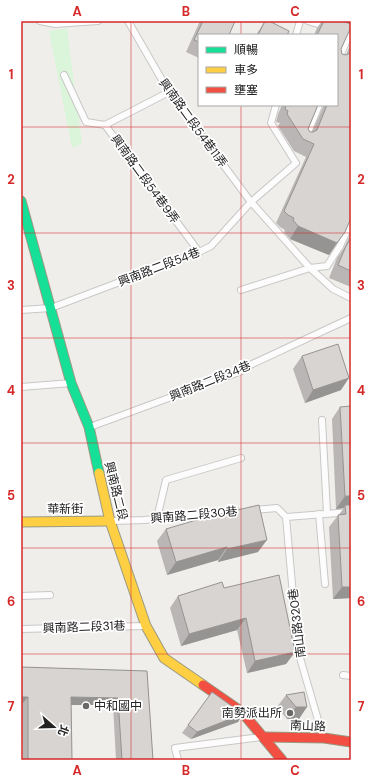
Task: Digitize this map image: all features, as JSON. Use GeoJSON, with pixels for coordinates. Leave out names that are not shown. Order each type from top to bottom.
{"type":"FeatureCollection","features":[{"type":"Feature","properties":{"kind":"street","name":"興南路二段"},"geometry":{"type":"LineString","coordinates":[[21,201],[24,226],[51,308],[71,383],[89,427],[110,521],[146,626],[164,658],[242,712],[282,760]]}},
{"type":"Feature","properties":{"kind":"street","name":"華新街"},"geometry":{"type":"LineString","coordinates":[[21,522],[110,521]]}},
{"type":"Feature","properties":{"kind":"street","name":"南山路"},"geometry":{"type":"LineString","coordinates":[[264,737],[324,738],[351,742]]}},
{"type":"Feature","properties":{"kind":"lane"},"geometry":{"type":"LineString","coordinates":[[40,21],[55,24],[98,21]]}},
{"type":"Feature","properties":{"kind":"lane","name":"興南路二段54巷11弄"},"geometry":{"type":"LineString","coordinates":[[128,21],[169,92],[251,202],[310,268],[333,289],[351,298]]}},
{"type":"Feature","properties":{"kind":"lane"},"geometry":{"type":"LineString","coordinates":[[296,34],[300,21]]}},
{"type":"Feature","properties":{"kind":"lane"},"geometry":{"type":"LineString","coordinates":[[308,21],[336,29]]}},
{"type":"Feature","properties":{"kind":"lane"},"geometry":{"type":"LineString","coordinates":[[338,61],[350,34],[343,31]]}},
{"type":"Feature","properties":{"kind":"lane","name":"興南路二段54巷9弄"},"geometry":{"type":"LineString","coordinates":[[64,75],[86,122],[105,125],[199,252]]}},
{"type":"Feature","properties":{"kind":"lane"},"geometry":{"type":"LineString","coordinates":[[105,125],[169,92]]}},
{"type":"Feature","properties":{"kind":"lane","name":"興南路二段54巷"},"geometry":{"type":"LineString","coordinates":[[21,310],[51,308],[199,252],[211,246],[251,202],[296,164],[271,123],[276,106]]}},
{"type":"Feature","properties":{"kind":"lane"},"geometry":{"type":"LineString","coordinates":[[304,140],[319,106]]}},
{"type":"Feature","properties":{"kind":"lane"},"geometry":{"type":"LineString","coordinates":[[241,290],[310,268],[327,266],[340,246],[351,222]]}},
{"type":"Feature","properties":{"kind":"lane","name":"興南路二段34巷"},"geometry":{"type":"LineString","coordinates":[[89,427],[242,371],[248,366],[351,318]]}},
{"type":"Feature","properties":{"kind":"lane"},"geometry":{"type":"LineString","coordinates":[[21,387],[71,383]]}},
{"type":"Feature","properties":{"kind":"lane"},"geometry":{"type":"LineString","coordinates":[[322,420],[327,513]]}},
{"type":"Feature","properties":{"kind":"lane"},"geometry":{"type":"LineString","coordinates":[[157,518],[166,480],[241,458]]}},
{"type":"Feature","properties":{"kind":"lane","name":"興南路二段30巷"},"geometry":{"type":"LineString","coordinates":[[249,510],[277,508],[286,517]]}},
{"type":"Feature","properties":{"kind":"lane","name":"興南路二段30巷"},"geometry":{"type":"LineString","coordinates":[[110,521],[242,511]]}},
{"type":"Feature","properties":{"kind":"lane"},"geometry":{"type":"LineString","coordinates":[[286,517],[351,512]]}},
{"type":"Feature","properties":{"kind":"lane"},"geometry":{"type":"LineString","coordinates":[[320,514],[325,584]]}},
{"type":"Feature","properties":{"kind":"lane","name":"南山路320巷"},"geometry":{"type":"LineString","coordinates":[[286,517],[298,651],[324,738]]}},
{"type":"Feature","properties":{"kind":"lane"},"geometry":{"type":"LineString","coordinates":[[21,596],[50,595]]}},
{"type":"Feature","properties":{"kind":"lane","name":"興南路二段31巷"},"geometry":{"type":"LineString","coordinates":[[21,629],[146,626]]}},
{"type":"Feature","properties":{"kind":"lane"},"geometry":{"type":"LineString","coordinates":[[343,675],[351,676]]}},
{"type":"Feature","properties":{"kind":"lane"},"geometry":{"type":"LineString","coordinates":[[178,760],[175,748],[264,737]]}},
{"type":"Feature","properties":{"kind":"green space"},"geometry":{"type":"Polygon","coordinates":[[[67,28],[82,144],[72,148],[49,31],[67,28]]]}},
{"type":"Feature","properties":{"kind":"building"},"geometry":{"type":"Polygon","coordinates":[[[203,21],[235,21],[229,34],[198,34],[198,42],[194,40],[203,21]]]}},
{"type":"Feature","properties":{"kind":"building"},"geometry":{"type":"Polygon","coordinates":[[[265,21],[269,21],[289,31],[288,34],[258,34],[265,21]]]}},
{"type":"Feature","properties":{"kind":"building"},"geometry":{"type":"Polygon","coordinates":[[[324,21],[341,21],[351,24],[341,49],[342,54],[346,55],[350,53],[351,50],[351,218],[345,232],[337,243],[298,226],[293,220],[294,218],[284,211],[314,144],[303,139],[287,114],[288,111],[285,109],[286,106],[318,106],[308,129],[310,132],[313,132],[317,130],[327,106],[338,106],[338,34],[318,34],[324,21]]]}},
{"type":"Feature","properties":{"kind":"building"},"geometry":{"type":"Polygon","coordinates":[[[351,238],[351,271],[338,265],[351,238]]]}},
{"type":"Feature","properties":{"kind":"building"},"geometry":{"type":"Polygon","coordinates":[[[338,344],[349,378],[313,390],[302,356],[338,344]]]}},
{"type":"Feature","properties":{"kind":"building"},"geometry":{"type":"Polygon","coordinates":[[[351,406],[351,496],[345,496],[340,407],[351,406]]]}},
{"type":"Feature","properties":{"kind":"building"},"geometry":{"type":"Polygon","coordinates":[[[259,505],[267,540],[227,549],[227,547],[176,562],[166,529],[203,518],[259,505]]]}},
{"type":"Feature","properties":{"kind":"building"},"geometry":{"type":"Polygon","coordinates":[[[345,505],[351,505],[351,587],[342,587],[338,515],[346,514],[345,505]]]}},
{"type":"Feature","properties":{"kind":"building"},"geometry":{"type":"Polygon","coordinates":[[[279,575],[295,652],[255,661],[246,618],[189,634],[178,596],[222,582],[224,588],[279,575]]]}},
{"type":"Feature","properties":{"kind":"building","name":"中和國中"},"geometry":{"type":"Polygon","coordinates":[[[21,667],[147,671],[153,760],[122,760],[118,698],[71,697],[72,760],[28,760],[28,697],[21,697],[21,667]]]}},
{"type":"Feature","properties":{"kind":"building"},"geometry":{"type":"Polygon","coordinates":[[[212,692],[243,714],[197,732],[188,725],[212,692]]]}},
{"type":"Feature","properties":{"kind":"building"},"geometry":{"type":"Polygon","coordinates":[[[304,692],[307,707],[296,707],[286,695],[304,692]]]}},
{"type":"Feature","properties":{"kind":"traffic: fast"},"geometry":{"type":"LineString","coordinates":[[21,201],[71,383],[89,427],[99,473]]}},
{"type":"Feature","properties":{"kind":"traffic: slow"},"geometry":{"type":"LineString","coordinates":[[99,473],[110,521],[146,626],[164,658],[203,685]]}},
{"type":"Feature","properties":{"kind":"traffic: slow"},"geometry":{"type":"LineString","coordinates":[[21,522],[110,521]]}},
{"type":"Feature","properties":{"kind":"traffic: jam"},"geometry":{"type":"LineString","coordinates":[[203,685],[242,712],[282,760]]}},
{"type":"Feature","properties":{"kind":"traffic: jam"},"geometry":{"type":"LineString","coordinates":[[264,737],[324,738],[351,742]]}},
{"type":"Feature","properties":{"kind":"place","name":"中和國中"},"geometry":{"type":"Point","coordinates":[86,706]}},
{"type":"Feature","properties":{"kind":"place","name":"南勢派出所"},"geometry":{"type":"Point","coordinates":[290,713]}}]}
